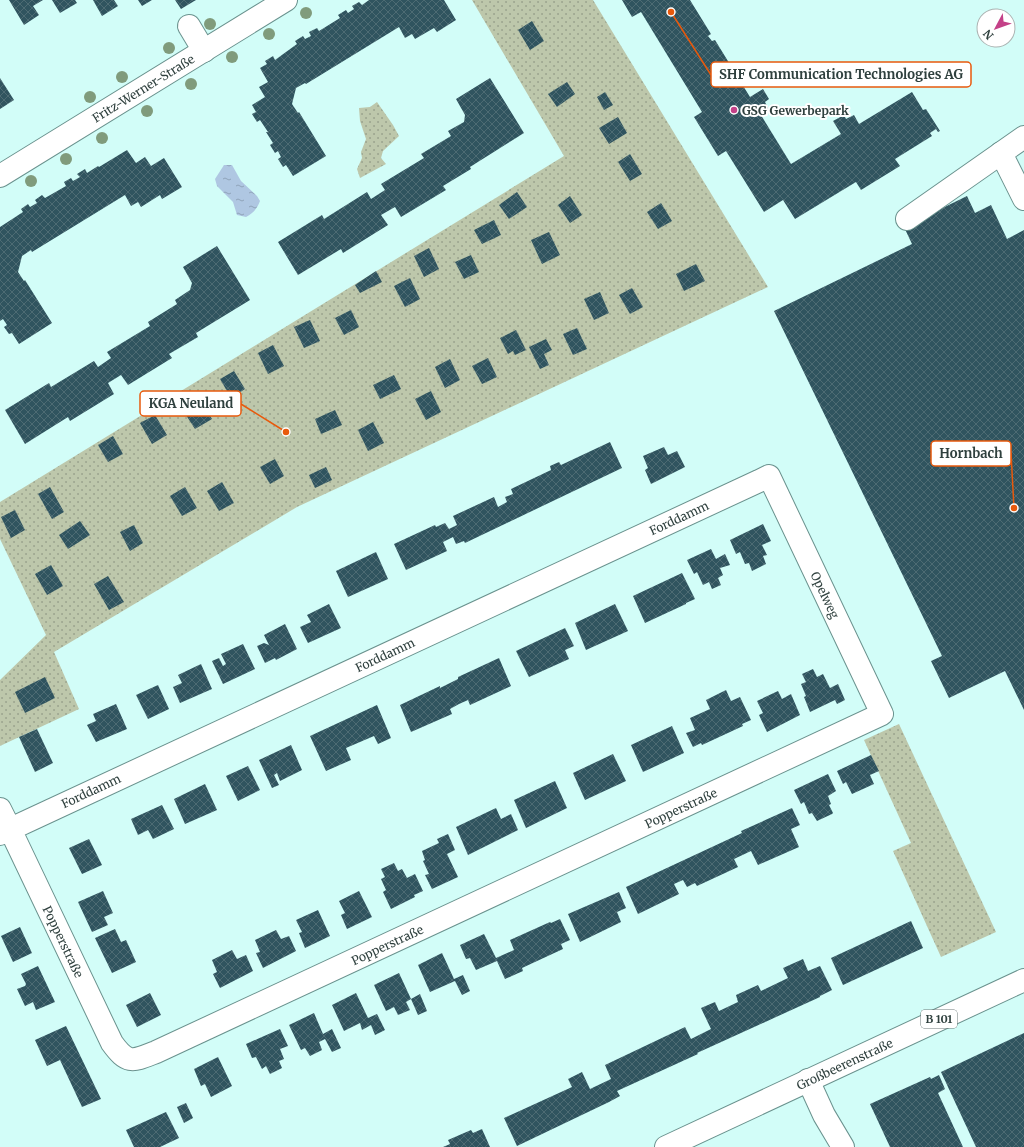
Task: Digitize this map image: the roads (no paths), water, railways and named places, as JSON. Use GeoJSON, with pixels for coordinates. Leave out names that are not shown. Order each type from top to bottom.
{"type":"FeatureCollection","features":[{"type":"Feature","properties":{"kind":"street","name":"Fritz-Werner-Straße"},"geometry":{"type":"LineString","coordinates":[[0,176],[286,0]]}},
{"type":"Feature","properties":{"kind":"street"},"geometry":{"type":"LineString","coordinates":[[190,26],[204,51]]}},
{"type":"Feature","properties":{"kind":"street"},"geometry":{"type":"LineString","coordinates":[[907,219],[1024,137]]}},
{"type":"Feature","properties":{"kind":"street"},"geometry":{"type":"LineString","coordinates":[[1001,153],[1024,199]]}},
{"type":"Feature","properties":{"kind":"street","name":"Opelweg"},"geometry":{"type":"LineString","coordinates":[[769,476],[882,714]]}},
{"type":"Feature","properties":{"kind":"street","name":"Forddamm"},"geometry":{"type":"LineString","coordinates":[[5,831],[769,476]]}},
{"type":"Feature","properties":{"kind":"street","name":"Popperstraße"},"geometry":{"type":"LineString","coordinates":[[0,809],[5,831],[112,1043],[125,1058],[136,1060],[882,714]]}},
{"type":"Feature","properties":{"kind":"street","name":"Großbeerenstraße"},"geometry":{"type":"LineString","coordinates":[[666,1147],[1024,980]]}},
{"type":"Feature","properties":{"kind":"street"},"geometry":{"type":"LineString","coordinates":[[808,1080],[824,1115],[844,1147]]}},
{"type":"Feature","properties":{"kind":"water"},"geometry":{"type":"Polygon","coordinates":[[[224,165],[232,165],[241,181],[257,196],[260,201],[258,206],[251,214],[246,217],[237,215],[233,202],[217,186],[215,179],[224,165]]]}},
{"type":"Feature","properties":{"kind":"place","name":"SHF Communication Technologies AG"},"geometry":{"type":"Point","coordinates":[671,12]}},
{"type":"Feature","properties":{"kind":"place","name":"GSG Gewerbepark"},"geometry":{"type":"Point","coordinates":[734,110]}},
{"type":"Feature","properties":{"kind":"place","name":"KGA Neuland"},"geometry":{"type":"Point","coordinates":[286,432]}},
{"type":"Feature","properties":{"kind":"place","name":"Hornbach"},"geometry":{"type":"Point","coordinates":[1014,508]}}]}
